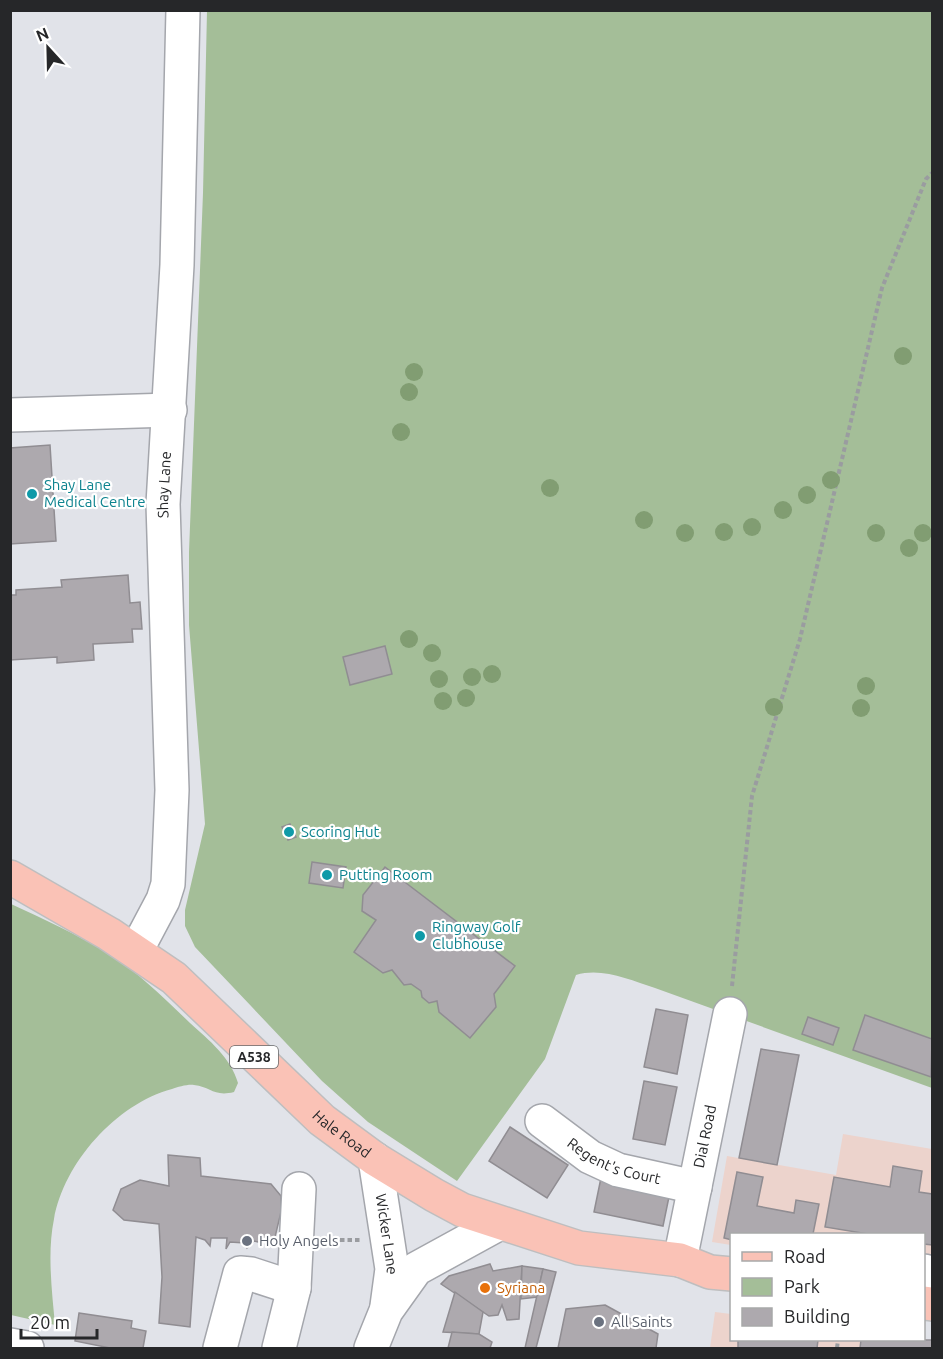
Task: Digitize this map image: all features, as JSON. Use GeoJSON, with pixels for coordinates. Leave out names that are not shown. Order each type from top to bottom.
{"type":"FeatureCollection","features":[{"type":"Feature","properties":{"kind":"main road","name":"Hale Road"},"geometry":{"type":"LineString","coordinates":[[10,876],[136,951],[174,978],[322,1120],[375,1159],[462,1210],[579,1248],[680,1260],[710,1272],[730,1274]]}},
{"type":"Feature","properties":{"kind":"street","name":"Shay Lane"},"geometry":{"type":"LineString","coordinates":[[136,951],[163,900],[168,884],[172,789],[163,504],[170,410],[183,10]]}},
{"type":"Feature","properties":{"kind":"street"},"geometry":{"type":"LineString","coordinates":[[10,415],[170,410]]}},
{"type":"Feature","properties":{"kind":"street","name":"Dial Road"},"geometry":{"type":"LineString","coordinates":[[680,1260],[730,1014]]}},
{"type":"Feature","properties":{"kind":"street","name":"Regent's Court"},"geometry":{"type":"LineString","coordinates":[[542,1121],[590,1157],[618,1170],[695,1187]]}},
{"type":"Feature","properties":{"kind":"street","name":"Wicker Lane"},"geometry":{"type":"LineString","coordinates":[[375,1159],[392,1269],[386,1311]]}},
{"type":"Feature","properties":{"kind":"street"},"geometry":{"type":"LineString","coordinates":[[279,1348],[294,1288],[299,1189]]}},
{"type":"Feature","properties":{"kind":"street","name":"Wicker Lane"},"geometry":{"type":"LineString","coordinates":[[371,1348],[386,1311],[416,1269],[500,1223]]}},
{"type":"Feature","properties":{"kind":"street"},"geometry":{"type":"LineString","coordinates":[[220,1348],[240,1273],[294,1288]]}},
{"type":"Feature","properties":{"kind":"street"},"geometry":{"type":"LineString","coordinates":[[10,1345],[27,1348]]}},
{"type":"Feature","properties":{"kind":"path"},"geometry":{"type":"LineString","coordinates":[[730,1014],[734,950],[752,796],[800,639],[882,288],[926,179],[933,173]]}},
{"type":"Feature","properties":{"kind":"path"},"geometry":{"type":"LineString","coordinates":[[297,1238],[354,1241],[387,1233]]}},
{"type":"Feature","properties":{"kind":"shaded area"},"geometry":{"type":"Polygon","coordinates":[[[843,1134],[932,1149],[932,1265],[925,1264],[925,1233],[730,1233],[730,1245],[712,1242],[727,1156],[836,1175],[843,1134]]]}},
{"type":"Feature","properties":{"kind":"shaded area"},"geometry":{"type":"Polygon","coordinates":[[[715,1312],[730,1314],[730,1341],[932,1341],[932,1348],[710,1348],[715,1312]]]}},
{"type":"Feature","properties":{"kind":"green space"},"geometry":{"type":"Polygon","coordinates":[[[207,11],[932,11],[932,1088],[636,981],[606,973],[586,973],[576,975],[545,1059],[457,1181],[368,1122],[322,1081],[195,947],[185,926],[185,910],[205,824],[189,625],[189,552],[203,193],[207,11]]]}},
{"type":"Feature","properties":{"kind":"green space"},"geometry":{"type":"Polygon","coordinates":[[[11,904],[85,940],[131,969],[205,1036],[230,1065],[238,1083],[234,1092],[217,1093],[200,1086],[189,1085],[151,1097],[131,1108],[113,1122],[81,1157],[69,1177],[54,1219],[51,1272],[55,1325],[11,1315],[11,904]]]}},
{"type":"Feature","properties":{"kind":"building","name":"Shay Lane Medical Centre"},"geometry":{"type":"Polygon","coordinates":[[[50,445],[56,541],[10,544],[10,448],[50,445]]]}},
{"type":"Feature","properties":{"kind":"building"},"geometry":{"type":"Polygon","coordinates":[[[128,575],[130,603],[140,602],[142,629],[132,629],[133,642],[93,644],[94,660],[57,663],[57,657],[10,660],[10,595],[16,595],[16,590],[62,587],[61,580],[128,575]]]}},
{"type":"Feature","properties":{"kind":"building"},"geometry":{"type":"Polygon","coordinates":[[[385,646],[392,674],[350,685],[343,657],[385,646]]]}},
{"type":"Feature","properties":{"kind":"building","name":"Scoring Hut"},"geometry":{"type":"Polygon","coordinates":[[[290,824],[296,837],[288,840],[282,827],[290,824]]]}},
{"type":"Feature","properties":{"kind":"building","name":"Putting Room"},"geometry":{"type":"Polygon","coordinates":[[[312,862],[346,867],[343,888],[309,883],[312,862]]]}},
{"type":"Feature","properties":{"kind":"building","name":"Ringway Golf Clubhouse"},"geometry":{"type":"Polygon","coordinates":[[[385,867],[515,966],[494,994],[496,1007],[470,1038],[439,1012],[437,1001],[429,1003],[422,997],[421,991],[411,984],[404,985],[392,970],[383,973],[354,952],[376,920],[362,911],[363,895],[385,867]]]}},
{"type":"Feature","properties":{"kind":"building"},"geometry":{"type":"Polygon","coordinates":[[[656,1009],[688,1015],[677,1074],[644,1067],[656,1009]]]}},
{"type":"Feature","properties":{"kind":"building"},"geometry":{"type":"Polygon","coordinates":[[[865,1015],[932,1039],[931,1077],[853,1050],[865,1015]]]}},
{"type":"Feature","properties":{"kind":"building"},"geometry":{"type":"Polygon","coordinates":[[[808,1017],[839,1028],[833,1045],[802,1034],[808,1017]]]}},
{"type":"Feature","properties":{"kind":"building"},"geometry":{"type":"Polygon","coordinates":[[[761,1049],[799,1055],[777,1165],[739,1158],[761,1049]]]}},
{"type":"Feature","properties":{"kind":"building"},"geometry":{"type":"Polygon","coordinates":[[[644,1081],[677,1087],[665,1145],[633,1139],[644,1081]]]}},
{"type":"Feature","properties":{"kind":"building"},"geometry":{"type":"Polygon","coordinates":[[[510,1127],[568,1165],[547,1198],[489,1161],[510,1127]]]}},
{"type":"Feature","properties":{"kind":"building","name":"Holy Angels"},"geometry":{"type":"Polygon","coordinates":[[[168,1155],[200,1158],[201,1176],[271,1184],[281,1196],[281,1212],[275,1237],[262,1243],[254,1241],[247,1248],[245,1243],[230,1242],[226,1249],[227,1238],[211,1238],[210,1246],[205,1240],[196,1237],[190,1327],[159,1323],[162,1277],[159,1224],[124,1220],[113,1210],[121,1189],[140,1180],[169,1186],[168,1155]]]}},
{"type":"Feature","properties":{"kind":"building"},"geometry":{"type":"Polygon","coordinates":[[[893,1166],[922,1171],[919,1192],[932,1194],[932,1245],[925,1244],[925,1233],[862,1233],[825,1227],[834,1177],[890,1187],[893,1166]]]}},
{"type":"Feature","properties":{"kind":"building"},"geometry":{"type":"Polygon","coordinates":[[[737,1172],[763,1177],[757,1206],[794,1213],[796,1200],[819,1204],[813,1233],[730,1233],[730,1240],[724,1238],[737,1172]]]}},
{"type":"Feature","properties":{"kind":"building"},"geometry":{"type":"Polygon","coordinates":[[[602,1173],[671,1187],[663,1226],[594,1212],[602,1173]]]}},
{"type":"Feature","properties":{"kind":"building","name":"Syriana"},"geometry":{"type":"Polygon","coordinates":[[[490,1264],[493,1271],[522,1266],[519,1319],[507,1320],[502,1305],[498,1315],[489,1316],[441,1284],[449,1276],[490,1264]]]}},
{"type":"Feature","properties":{"kind":"building"},"geometry":{"type":"Polygon","coordinates":[[[522,1266],[543,1269],[537,1297],[521,1299],[522,1266]]]}},
{"type":"Feature","properties":{"kind":"building"},"geometry":{"type":"Polygon","coordinates":[[[543,1269],[556,1272],[536,1348],[525,1348],[543,1269]]]}},
{"type":"Feature","properties":{"kind":"building"},"geometry":{"type":"Polygon","coordinates":[[[455,1292],[483,1312],[479,1334],[443,1332],[455,1292]]]}},
{"type":"Feature","properties":{"kind":"building","name":"All Saints"},"geometry":{"type":"Polygon","coordinates":[[[605,1305],[658,1334],[656,1348],[558,1348],[566,1309],[605,1305]]]}},
{"type":"Feature","properties":{"kind":"building"},"geometry":{"type":"Polygon","coordinates":[[[79,1313],[132,1321],[131,1328],[146,1331],[143,1348],[110,1348],[75,1341],[79,1313]]]}},
{"type":"Feature","properties":{"kind":"building"},"geometry":{"type":"Polygon","coordinates":[[[452,1332],[479,1334],[492,1342],[490,1348],[448,1348],[452,1332]]]}},
{"type":"Feature","properties":{"kind":"building"},"geometry":{"type":"Polygon","coordinates":[[[932,1340],[932,1348],[860,1348],[861,1341],[932,1340]]]}},
{"type":"Feature","properties":{"kind":"building"},"geometry":{"type":"Polygon","coordinates":[[[738,1341],[818,1341],[817,1348],[738,1348],[738,1341]]]}},
{"type":"Feature","properties":{"kind":"place","name":"Shay Lane Medical Centre"},"geometry":{"type":"Point","coordinates":[32,494]}},
{"type":"Feature","properties":{"kind":"place","name":"Scoring Hut"},"geometry":{"type":"Point","coordinates":[289,832]}},
{"type":"Feature","properties":{"kind":"place","name":"Putting Room"},"geometry":{"type":"Point","coordinates":[327,875]}},
{"type":"Feature","properties":{"kind":"place","name":"Ringway Golf Clubhouse"},"geometry":{"type":"Point","coordinates":[420,936]}},
{"type":"Feature","properties":{"kind":"place","name":"Holy Angels"},"geometry":{"type":"Point","coordinates":[247,1241]}},
{"type":"Feature","properties":{"kind":"place","name":"Syriana"},"geometry":{"type":"Point","coordinates":[485,1288]}},
{"type":"Feature","properties":{"kind":"place","name":"All Saints"},"geometry":{"type":"Point","coordinates":[599,1322]}}]}
